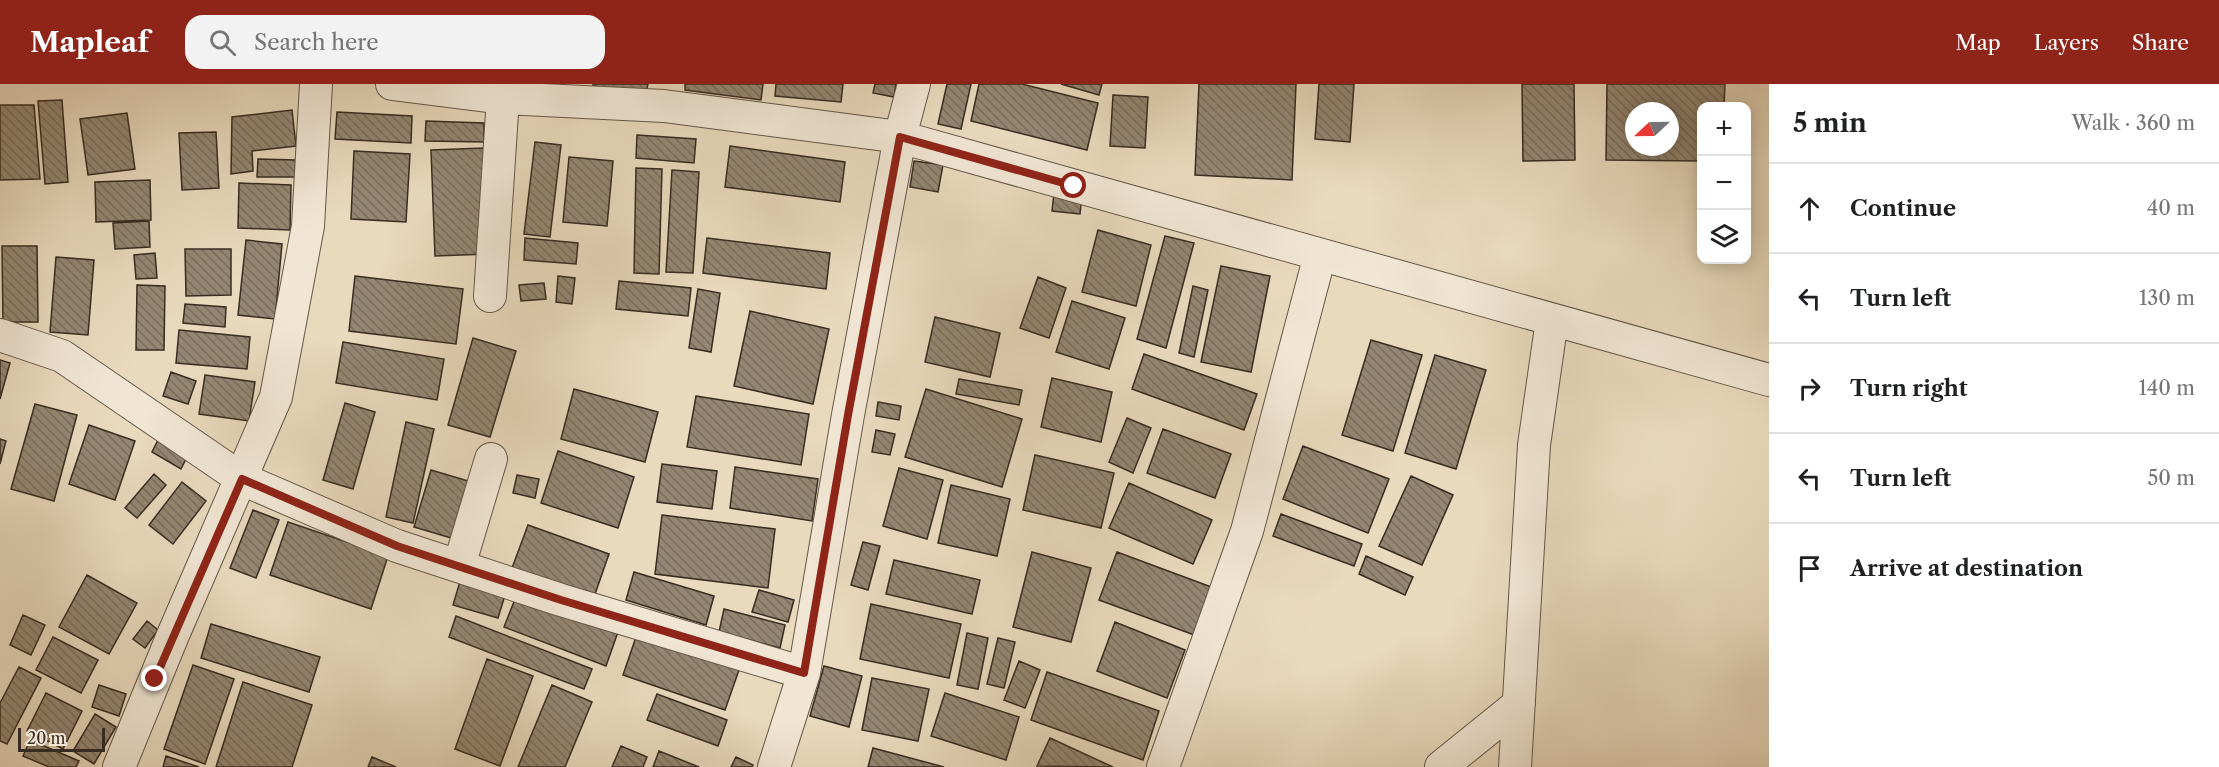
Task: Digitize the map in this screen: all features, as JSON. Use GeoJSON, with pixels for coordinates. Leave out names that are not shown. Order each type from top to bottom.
{"type":"FeatureCollection","features":[{"type":"Feature","properties":{"kind":"street"},"geometry":{"type":"LineString","coordinates":[[119,767],[173,635],[276,397],[308,226],[316,84]]}},
{"type":"Feature","properties":{"kind":"street"},"geometry":{"type":"LineString","coordinates":[[392,84],[503,98],[667,95],[900,137],[1769,380]]}},
{"type":"Feature","properties":{"kind":"street"},"geometry":{"type":"LineString","coordinates":[[774,767],[804,673],[846,427],[900,137],[915,84]]}},
{"type":"Feature","properties":{"kind":"street"},"geometry":{"type":"LineString","coordinates":[[490,296],[503,98]]}},
{"type":"Feature","properties":{"kind":"street"},"geometry":{"type":"LineString","coordinates":[[1163,767],[1247,531],[1320,255]]}},
{"type":"Feature","properties":{"kind":"street"},"geometry":{"type":"LineString","coordinates":[[1515,767],[1533,445],[1552,320]]}},
{"type":"Feature","properties":{"kind":"street"},"geometry":{"type":"LineString","coordinates":[[0,335],[62,356],[242,479],[397,546],[561,600],[804,673]]}},
{"type":"Feature","properties":{"kind":"street"},"geometry":{"type":"LineString","coordinates":[[459,567],[491,459]]}},
{"type":"Feature","properties":{"kind":"street"},"geometry":{"type":"LineString","coordinates":[[1441,767],[1519,704]]}},
{"type":"Feature","properties":{"kind":"building"},"geometry":{"type":"Polygon","coordinates":[[[593,84],[648,84],[646,93],[593,86],[593,84]]]}},
{"type":"Feature","properties":{"kind":"building"},"geometry":{"type":"Polygon","coordinates":[[[685,84],[763,84],[761,100],[685,90],[685,84]]]}},
{"type":"Feature","properties":{"kind":"building"},"geometry":{"type":"Polygon","coordinates":[[[776,84],[843,84],[841,102],[775,96],[776,84]]]}},
{"type":"Feature","properties":{"kind":"building"},"geometry":{"type":"Polygon","coordinates":[[[875,84],[896,84],[894,97],[873,93],[875,84]]]}},
{"type":"Feature","properties":{"kind":"building"},"geometry":{"type":"Polygon","coordinates":[[[947,84],[971,84],[961,129],[938,124],[947,84]]]}},
{"type":"Feature","properties":{"kind":"building"},"geometry":{"type":"Polygon","coordinates":[[[979,84],[1022,84],[1098,103],[1087,150],[971,121],[979,84]]]}},
{"type":"Feature","properties":{"kind":"building"},"geometry":{"type":"Polygon","coordinates":[[[1061,84],[1102,84],[1099,95],[1061,84]]]}},
{"type":"Feature","properties":{"kind":"building"},"geometry":{"type":"Polygon","coordinates":[[[1199,84],[1296,84],[1292,180],[1195,175],[1199,84]]]}},
{"type":"Feature","properties":{"kind":"building"},"geometry":{"type":"Polygon","coordinates":[[[1319,84],[1354,84],[1350,142],[1315,139],[1319,84]]]}},
{"type":"Feature","properties":{"kind":"building"},"geometry":{"type":"Polygon","coordinates":[[[1522,84],[1574,84],[1575,160],[1523,161],[1522,84]]]}},
{"type":"Feature","properties":{"kind":"building"},"geometry":{"type":"Polygon","coordinates":[[[1607,84],[1725,84],[1724,102],[1697,102],[1697,161],[1606,160],[1607,84]]]}},
{"type":"Feature","properties":{"kind":"building"},"geometry":{"type":"Polygon","coordinates":[[[1113,95],[1148,97],[1145,148],[1110,146],[1113,95]]]}},
{"type":"Feature","properties":{"kind":"building"},"geometry":{"type":"Polygon","coordinates":[[[62,100],[68,182],[45,184],[38,101],[62,100]]]}},
{"type":"Feature","properties":{"kind":"building"},"geometry":{"type":"Polygon","coordinates":[[[0,105],[34,105],[40,179],[0,180],[0,105]]]}},
{"type":"Feature","properties":{"kind":"building"},"geometry":{"type":"Polygon","coordinates":[[[292,110],[296,146],[252,151],[253,171],[231,174],[232,117],[292,110]]]}},
{"type":"Feature","properties":{"kind":"building"},"geometry":{"type":"Polygon","coordinates":[[[337,112],[412,116],[411,143],[335,139],[337,112]]]}},
{"type":"Feature","properties":{"kind":"building"},"geometry":{"type":"Polygon","coordinates":[[[127,113],[135,169],[88,175],[80,119],[127,113]]]}},
{"type":"Feature","properties":{"kind":"building"},"geometry":{"type":"Polygon","coordinates":[[[426,121],[484,123],[484,142],[425,141],[426,121]]]}},
{"type":"Feature","properties":{"kind":"building"},"geometry":{"type":"Polygon","coordinates":[[[216,132],[219,188],[182,190],[179,133],[216,132]]]}},
{"type":"Feature","properties":{"kind":"building"},"geometry":{"type":"Polygon","coordinates":[[[637,135],[696,139],[694,163],[636,158],[637,135]]]}},
{"type":"Feature","properties":{"kind":"building"},"geometry":{"type":"Polygon","coordinates":[[[535,142],[561,145],[550,237],[524,234],[535,142]]]}},
{"type":"Feature","properties":{"kind":"building"},"geometry":{"type":"Polygon","coordinates":[[[730,146],[845,162],[840,202],[725,187],[730,146]]]}},
{"type":"Feature","properties":{"kind":"building"},"geometry":{"type":"Polygon","coordinates":[[[484,148],[488,254],[435,256],[431,150],[484,148]]]}},
{"type":"Feature","properties":{"kind":"building"},"geometry":{"type":"Polygon","coordinates":[[[354,151],[410,154],[406,222],[351,219],[354,151]]]}},
{"type":"Feature","properties":{"kind":"building"},"geometry":{"type":"Polygon","coordinates":[[[569,157],[613,161],[607,226],[563,222],[569,157]]]}},
{"type":"Feature","properties":{"kind":"building"},"geometry":{"type":"Polygon","coordinates":[[[258,159],[296,160],[295,177],[257,177],[258,159]]]}},
{"type":"Feature","properties":{"kind":"building"},"geometry":{"type":"Polygon","coordinates":[[[914,161],[943,165],[938,192],[910,187],[914,161]]]}},
{"type":"Feature","properties":{"kind":"building"},"geometry":{"type":"Polygon","coordinates":[[[636,168],[662,169],[659,274],[634,273],[636,168]]]}},
{"type":"Feature","properties":{"kind":"building"},"geometry":{"type":"Polygon","coordinates":[[[672,170],[699,172],[693,273],[666,272],[672,170]]]}},
{"type":"Feature","properties":{"kind":"building"},"geometry":{"type":"Polygon","coordinates":[[[150,180],[151,220],[96,222],[95,182],[150,180]]]}},
{"type":"Feature","properties":{"kind":"building"},"geometry":{"type":"Polygon","coordinates":[[[239,183],[291,185],[290,230],[238,228],[239,183]]]}},
{"type":"Feature","properties":{"kind":"building"},"geometry":{"type":"Polygon","coordinates":[[[1054,193],[1082,195],[1080,214],[1052,211],[1054,193]]]}},
{"type":"Feature","properties":{"kind":"building"},"geometry":{"type":"Polygon","coordinates":[[[149,221],[150,247],[115,249],[113,223],[149,221]]]}},
{"type":"Feature","properties":{"kind":"building"},"geometry":{"type":"Polygon","coordinates":[[[1098,230],[1151,245],[1136,306],[1082,292],[1098,230]]]}},
{"type":"Feature","properties":{"kind":"building"},"geometry":{"type":"Polygon","coordinates":[[[1165,236],[1194,243],[1166,348],[1137,339],[1165,236]]]}},
{"type":"Feature","properties":{"kind":"building"},"geometry":{"type":"Polygon","coordinates":[[[525,238],[578,243],[576,264],[524,260],[525,238]]]}},
{"type":"Feature","properties":{"kind":"building"},"geometry":{"type":"Polygon","coordinates":[[[707,238],[830,253],[826,289],[703,273],[707,238]]]}},
{"type":"Feature","properties":{"kind":"building"},"geometry":{"type":"Polygon","coordinates":[[[246,240],[282,244],[275,319],[238,315],[246,240]]]}},
{"type":"Feature","properties":{"kind":"building"},"geometry":{"type":"Polygon","coordinates":[[[2,246],[37,246],[38,322],[3,322],[2,246]]]}},
{"type":"Feature","properties":{"kind":"building"},"geometry":{"type":"Polygon","coordinates":[[[185,249],[231,249],[231,295],[186,296],[185,249]]]}},
{"type":"Feature","properties":{"kind":"building"},"geometry":{"type":"Polygon","coordinates":[[[155,253],[157,278],[136,279],[134,255],[155,253]]]}},
{"type":"Feature","properties":{"kind":"building"},"geometry":{"type":"Polygon","coordinates":[[[56,257],[94,260],[88,335],[50,332],[56,257]]]}},
{"type":"Feature","properties":{"kind":"building"},"geometry":{"type":"Polygon","coordinates":[[[1221,266],[1270,276],[1251,372],[1201,362],[1221,266]]]}},
{"type":"Feature","properties":{"kind":"building"},"geometry":{"type":"Polygon","coordinates":[[[355,276],[463,289],[456,344],[349,331],[355,276]]]}},
{"type":"Feature","properties":{"kind":"building"},"geometry":{"type":"Polygon","coordinates":[[[558,276],[575,278],[572,304],[556,302],[558,276]]]}},
{"type":"Feature","properties":{"kind":"building"},"geometry":{"type":"Polygon","coordinates":[[[1038,277],[1066,288],[1049,338],[1020,328],[1038,277]]]}},
{"type":"Feature","properties":{"kind":"building"},"geometry":{"type":"Polygon","coordinates":[[[619,281],[691,288],[688,316],[616,309],[619,281]]]}},
{"type":"Feature","properties":{"kind":"building"},"geometry":{"type":"Polygon","coordinates":[[[544,283],[546,299],[521,301],[519,285],[544,283]]]}},
{"type":"Feature","properties":{"kind":"building"},"geometry":{"type":"Polygon","coordinates":[[[137,285],[165,286],[164,350],[136,350],[137,285]]]}},
{"type":"Feature","properties":{"kind":"building"},"geometry":{"type":"Polygon","coordinates":[[[1193,286],[1208,290],[1194,357],[1179,353],[1193,286]]]}},
{"type":"Feature","properties":{"kind":"building"},"geometry":{"type":"Polygon","coordinates":[[[698,289],[720,293],[711,352],[689,348],[698,289]]]}},
{"type":"Feature","properties":{"kind":"building"},"geometry":{"type":"Polygon","coordinates":[[[1072,301],[1125,318],[1109,369],[1056,352],[1072,301]]]}},
{"type":"Feature","properties":{"kind":"building"},"geometry":{"type":"Polygon","coordinates":[[[185,304],[226,307],[225,327],[183,323],[185,304]]]}},
{"type":"Feature","properties":{"kind":"building"},"geometry":{"type":"Polygon","coordinates":[[[750,311],[829,329],[813,404],[734,386],[750,311]]]}},
{"type":"Feature","properties":{"kind":"building"},"geometry":{"type":"Polygon","coordinates":[[[935,317],[1000,333],[990,377],[925,362],[935,317]]]}},
{"type":"Feature","properties":{"kind":"building"},"geometry":{"type":"Polygon","coordinates":[[[179,330],[250,337],[247,369],[176,363],[179,330]]]}},
{"type":"Feature","properties":{"kind":"building"},"geometry":{"type":"Polygon","coordinates":[[[473,338],[516,351],[490,437],[448,425],[473,338]]]}},
{"type":"Feature","properties":{"kind":"building"},"geometry":{"type":"Polygon","coordinates":[[[1371,340],[1422,355],[1393,451],[1342,435],[1371,340]]]}},
{"type":"Feature","properties":{"kind":"building"},"geometry":{"type":"Polygon","coordinates":[[[343,342],[444,359],[437,400],[336,383],[343,342]]]}},
{"type":"Feature","properties":{"kind":"building"},"geometry":{"type":"Polygon","coordinates":[[[1144,354],[1257,394],[1244,430],[1132,389],[1144,354]]]}},
{"type":"Feature","properties":{"kind":"building"},"geometry":{"type":"Polygon","coordinates":[[[1435,355],[1486,370],[1456,469],[1405,453],[1435,355]]]}},
{"type":"Feature","properties":{"kind":"building"},"geometry":{"type":"Polygon","coordinates":[[[0,360],[10,363],[0,399],[0,360]]]}},
{"type":"Feature","properties":{"kind":"building"},"geometry":{"type":"Polygon","coordinates":[[[171,372],[196,381],[188,404],[163,396],[171,372]]]}},
{"type":"Feature","properties":{"kind":"building"},"geometry":{"type":"Polygon","coordinates":[[[205,375],[255,382],[249,421],[199,414],[205,375]]]}},
{"type":"Feature","properties":{"kind":"building"},"geometry":{"type":"Polygon","coordinates":[[[1052,378],[1112,392],[1101,442],[1041,427],[1052,378]]]}},
{"type":"Feature","properties":{"kind":"building"},"geometry":{"type":"Polygon","coordinates":[[[959,379],[1022,390],[1019,405],[956,394],[959,379]]]}},
{"type":"Feature","properties":{"kind":"building"},"geometry":{"type":"Polygon","coordinates":[[[574,389],[658,412],[645,462],[561,439],[574,389]]]}},
{"type":"Feature","properties":{"kind":"building"},"geometry":{"type":"Polygon","coordinates":[[[926,389],[1022,419],[1002,487],[905,457],[926,389]]]}},
{"type":"Feature","properties":{"kind":"building"},"geometry":{"type":"Polygon","coordinates":[[[696,396],[809,414],[801,465],[687,447],[696,396]]]}},
{"type":"Feature","properties":{"kind":"building"},"geometry":{"type":"Polygon","coordinates":[[[878,402],[901,406],[899,420],[876,416],[878,402]]]}},
{"type":"Feature","properties":{"kind":"building"},"geometry":{"type":"Polygon","coordinates":[[[345,403],[375,412],[353,489],[323,480],[345,403]]]}},
{"type":"Feature","properties":{"kind":"building"},"geometry":{"type":"Polygon","coordinates":[[[35,404],[77,415],[54,501],[11,489],[35,404]]]}},
{"type":"Feature","properties":{"kind":"building"},"geometry":{"type":"Polygon","coordinates":[[[1127,418],[1151,428],[1133,473],[1109,462],[1127,418]]]}},
{"type":"Feature","properties":{"kind":"building"},"geometry":{"type":"Polygon","coordinates":[[[406,422],[434,429],[413,523],[386,517],[406,422]]]}},
{"type":"Feature","properties":{"kind":"building"},"geometry":{"type":"Polygon","coordinates":[[[89,425],[135,441],[115,500],[69,484],[89,425]]]}},
{"type":"Feature","properties":{"kind":"building"},"geometry":{"type":"Polygon","coordinates":[[[1163,429],[1231,454],[1215,498],[1147,473],[1163,429]]]}},
{"type":"Feature","properties":{"kind":"building"},"geometry":{"type":"Polygon","coordinates":[[[876,430],[895,434],[890,455],[872,452],[876,430]]]}},
{"type":"Feature","properties":{"kind":"building"},"geometry":{"type":"Polygon","coordinates":[[[0,439],[6,441],[0,464],[0,439]]]}},
{"type":"Feature","properties":{"kind":"building"},"geometry":{"type":"Polygon","coordinates":[[[158,440],[187,457],[181,469],[152,452],[158,440]]]}},
{"type":"Feature","properties":{"kind":"building"},"geometry":{"type":"Polygon","coordinates":[[[1303,446],[1389,479],[1368,533],[1283,499],[1303,446]]]}},
{"type":"Feature","properties":{"kind":"building"},"geometry":{"type":"Polygon","coordinates":[[[558,451],[634,477],[618,528],[541,503],[558,451]]]}},
{"type":"Feature","properties":{"kind":"building"},"geometry":{"type":"Polygon","coordinates":[[[1035,455],[1114,473],[1101,528],[1023,510],[1035,455]]]}},
{"type":"Feature","properties":{"kind":"building"},"geometry":{"type":"Polygon","coordinates":[[[662,464],[717,471],[712,509],[657,502],[662,464]]]}},
{"type":"Feature","properties":{"kind":"building"},"geometry":{"type":"Polygon","coordinates":[[[735,467],[818,479],[812,521],[730,508],[735,467]]]}},
{"type":"Feature","properties":{"kind":"building"},"geometry":{"type":"Polygon","coordinates":[[[899,468],[943,480],[927,539],[883,526],[899,468]]]}},
{"type":"Feature","properties":{"kind":"building"},"geometry":{"type":"Polygon","coordinates":[[[431,470],[475,483],[458,540],[414,527],[431,470]]]}},
{"type":"Feature","properties":{"kind":"building"},"geometry":{"type":"Polygon","coordinates":[[[154,474],[166,485],[137,518],[125,508],[154,474]]]}},
{"type":"Feature","properties":{"kind":"building"},"geometry":{"type":"Polygon","coordinates":[[[517,475],[539,479],[535,498],[513,493],[517,475]]]}},
{"type":"Feature","properties":{"kind":"building"},"geometry":{"type":"Polygon","coordinates":[[[1411,476],[1453,495],[1422,565],[1379,546],[1411,476]]]}},
{"type":"Feature","properties":{"kind":"building"},"geometry":{"type":"Polygon","coordinates":[[[182,482],[206,501],[173,544],[149,525],[182,482]]]}},
{"type":"Feature","properties":{"kind":"building"},"geometry":{"type":"Polygon","coordinates":[[[1129,483],[1212,520],[1193,564],[1109,528],[1129,483]]]}},
{"type":"Feature","properties":{"kind":"building"},"geometry":{"type":"Polygon","coordinates":[[[951,485],[1010,499],[997,556],[938,543],[951,485]]]}},
{"type":"Feature","properties":{"kind":"building"},"geometry":{"type":"Polygon","coordinates":[[[253,510],[279,520],[256,578],[230,568],[253,510]]]}},
{"type":"Feature","properties":{"kind":"building"},"geometry":{"type":"Polygon","coordinates":[[[1281,514],[1362,544],[1354,566],[1273,536],[1281,514]]]}},
{"type":"Feature","properties":{"kind":"building"},"geometry":{"type":"Polygon","coordinates":[[[662,515],[775,529],[768,588],[655,574],[662,515]]]}},
{"type":"Feature","properties":{"kind":"building"},"geometry":{"type":"Polygon","coordinates":[[[288,522],[388,556],[371,609],[270,575],[288,522]]]}},
{"type":"Feature","properties":{"kind":"building"},"geometry":{"type":"Polygon","coordinates":[[[528,525],[609,554],[594,597],[512,568],[528,525]]]}},
{"type":"Feature","properties":{"kind":"building"},"geometry":{"type":"Polygon","coordinates":[[[863,542],[880,546],[868,590],[851,585],[863,542]]]}},
{"type":"Feature","properties":{"kind":"building"},"geometry":{"type":"Polygon","coordinates":[[[1032,552],[1091,568],[1071,642],[1013,627],[1032,552]]]}},
{"type":"Feature","properties":{"kind":"building"},"geometry":{"type":"Polygon","coordinates":[[[1117,552],[1214,588],[1197,636],[1099,600],[1117,552]]]}},
{"type":"Feature","properties":{"kind":"building"},"geometry":{"type":"Polygon","coordinates":[[[1366,556],[1413,577],[1405,595],[1359,574],[1366,556]]]}},
{"type":"Feature","properties":{"kind":"building"},"geometry":{"type":"Polygon","coordinates":[[[894,560],[980,580],[972,614],[886,594],[894,560]]]}},
{"type":"Feature","properties":{"kind":"building"},"geometry":{"type":"Polygon","coordinates":[[[634,572],[714,596],[706,625],[626,600],[634,572]]]}},
{"type":"Feature","properties":{"kind":"building"},"geometry":{"type":"Polygon","coordinates":[[[87,575],[137,603],[109,654],[59,627],[87,575]]]}},
{"type":"Feature","properties":{"kind":"building"},"geometry":{"type":"Polygon","coordinates":[[[461,578],[506,592],[498,618],[453,605],[461,578]]]}},
{"type":"Feature","properties":{"kind":"building"},"geometry":{"type":"Polygon","coordinates":[[[759,590],[794,600],[788,622],[752,612],[759,590]]]}},
{"type":"Feature","properties":{"kind":"building"},"geometry":{"type":"Polygon","coordinates":[[[517,594],[618,632],[606,666],[504,627],[517,594]]]}},
{"type":"Feature","properties":{"kind":"building"},"geometry":{"type":"Polygon","coordinates":[[[871,604],[961,624],[949,678],[860,659],[871,604]]]}},
{"type":"Feature","properties":{"kind":"building"},"geometry":{"type":"Polygon","coordinates":[[[724,609],[785,625],[780,648],[719,632],[724,609]]]}},
{"type":"Feature","properties":{"kind":"building"},"geometry":{"type":"Polygon","coordinates":[[[23,615],[45,625],[31,655],[10,645],[23,615]]]}},
{"type":"Feature","properties":{"kind":"building"},"geometry":{"type":"Polygon","coordinates":[[[456,616],[592,669],[584,689],[449,637],[456,616]]]}},
{"type":"Feature","properties":{"kind":"building"},"geometry":{"type":"Polygon","coordinates":[[[147,621],[158,630],[145,648],[133,639],[147,621]]]}},
{"type":"Feature","properties":{"kind":"building"},"geometry":{"type":"Polygon","coordinates":[[[1115,622],[1185,650],[1167,698],[1097,671],[1115,622]]]}},
{"type":"Feature","properties":{"kind":"building"},"geometry":{"type":"Polygon","coordinates":[[[211,624],[320,657],[309,692],[201,658],[211,624]]]}},
{"type":"Feature","properties":{"kind":"building"},"geometry":{"type":"Polygon","coordinates":[[[967,633],[988,638],[978,689],[957,685],[967,633]]]}},
{"type":"Feature","properties":{"kind":"building"},"geometry":{"type":"Polygon","coordinates":[[[637,634],[739,670],[725,710],[623,675],[637,634]]]}},
{"type":"Feature","properties":{"kind":"building"},"geometry":{"type":"Polygon","coordinates":[[[53,637],[98,660],[81,693],[36,670],[53,637]]]}},
{"type":"Feature","properties":{"kind":"building"},"geometry":{"type":"Polygon","coordinates":[[[998,638],[1015,642],[1004,688],[987,684],[998,638]]]}},
{"type":"Feature","properties":{"kind":"building"},"geometry":{"type":"Polygon","coordinates":[[[487,659],[533,676],[500,766],[455,749],[487,659]]]}},
{"type":"Feature","properties":{"kind":"building"},"geometry":{"type":"Polygon","coordinates":[[[1019,661],[1040,670],[1025,708],[1004,700],[1019,661]]]}},
{"type":"Feature","properties":{"kind":"building"},"geometry":{"type":"Polygon","coordinates":[[[193,665],[234,679],[205,764],[164,749],[193,665]]]}},
{"type":"Feature","properties":{"kind":"building"},"geometry":{"type":"Polygon","coordinates":[[[824,666],[862,676],[849,727],[810,716],[824,666]]]}},
{"type":"Feature","properties":{"kind":"building"},"geometry":{"type":"Polygon","coordinates":[[[19,667],[41,678],[7,744],[0,741],[0,703],[19,667]]]}},
{"type":"Feature","properties":{"kind":"building"},"geometry":{"type":"Polygon","coordinates":[[[1047,672],[1159,711],[1143,760],[1031,720],[1047,672]]]}},
{"type":"Feature","properties":{"kind":"building"},"geometry":{"type":"Polygon","coordinates":[[[872,678],[929,689],[918,741],[862,730],[872,678]]]}},
{"type":"Feature","properties":{"kind":"building"},"geometry":{"type":"Polygon","coordinates":[[[243,682],[312,705],[292,767],[216,767],[243,682]]]}},
{"type":"Feature","properties":{"kind":"building"},"geometry":{"type":"Polygon","coordinates":[[[99,685],[126,694],[119,716],[92,707],[99,685]]]}},
{"type":"Feature","properties":{"kind":"building"},"geometry":{"type":"Polygon","coordinates":[[[552,685],[592,702],[565,767],[518,767],[552,685]]]}},
{"type":"Feature","properties":{"kind":"building"},"geometry":{"type":"Polygon","coordinates":[[[46,693],[82,711],[63,749],[27,731],[46,693]]]}},
{"type":"Feature","properties":{"kind":"building"},"geometry":{"type":"Polygon","coordinates":[[[945,693],[1019,717],[1006,760],[931,736],[945,693]]]}},
{"type":"Feature","properties":{"kind":"building"},"geometry":{"type":"Polygon","coordinates":[[[657,694],[727,720],[718,746],[647,720],[657,694]]]}},
{"type":"Feature","properties":{"kind":"building"},"geometry":{"type":"Polygon","coordinates":[[[95,714],[116,727],[94,764],[73,751],[95,714]]]}},
{"type":"Feature","properties":{"kind":"building"},"geometry":{"type":"Polygon","coordinates":[[[1050,738],[1113,767],[1037,766],[1050,738]]]}},
{"type":"Feature","properties":{"kind":"building"},"geometry":{"type":"Polygon","coordinates":[[[30,740],[79,761],[76,767],[49,767],[23,756],[30,740]]]}},
{"type":"Feature","properties":{"kind":"building"},"geometry":{"type":"Polygon","coordinates":[[[621,746],[647,757],[643,767],[612,767],[621,746]]]}},
{"type":"Feature","properties":{"kind":"building"},"geometry":{"type":"Polygon","coordinates":[[[873,748],[944,767],[868,767],[873,748]]]}},
{"type":"Feature","properties":{"kind":"building"},"geometry":{"type":"Polygon","coordinates":[[[659,751],[699,767],[653,767],[659,751]]]}},
{"type":"Feature","properties":{"kind":"building"},"geometry":{"type":"Polygon","coordinates":[[[166,756],[199,767],[163,767],[166,756]]]}},
{"type":"Feature","properties":{"kind":"building"},"geometry":{"type":"Polygon","coordinates":[[[372,757],[396,767],[368,767],[372,757]]]}},
{"type":"Feature","properties":{"kind":"building"},"geometry":{"type":"Polygon","coordinates":[[[736,757],[753,765],[752,767],[731,767],[736,757]]]}},
{"type":"Feature","properties":{"kind":"route"},"geometry":{"type":"LineString","coordinates":[[155,679],[242,479],[397,546],[561,600],[804,673],[848,415],[900,137],[1074,186]]}}]}
